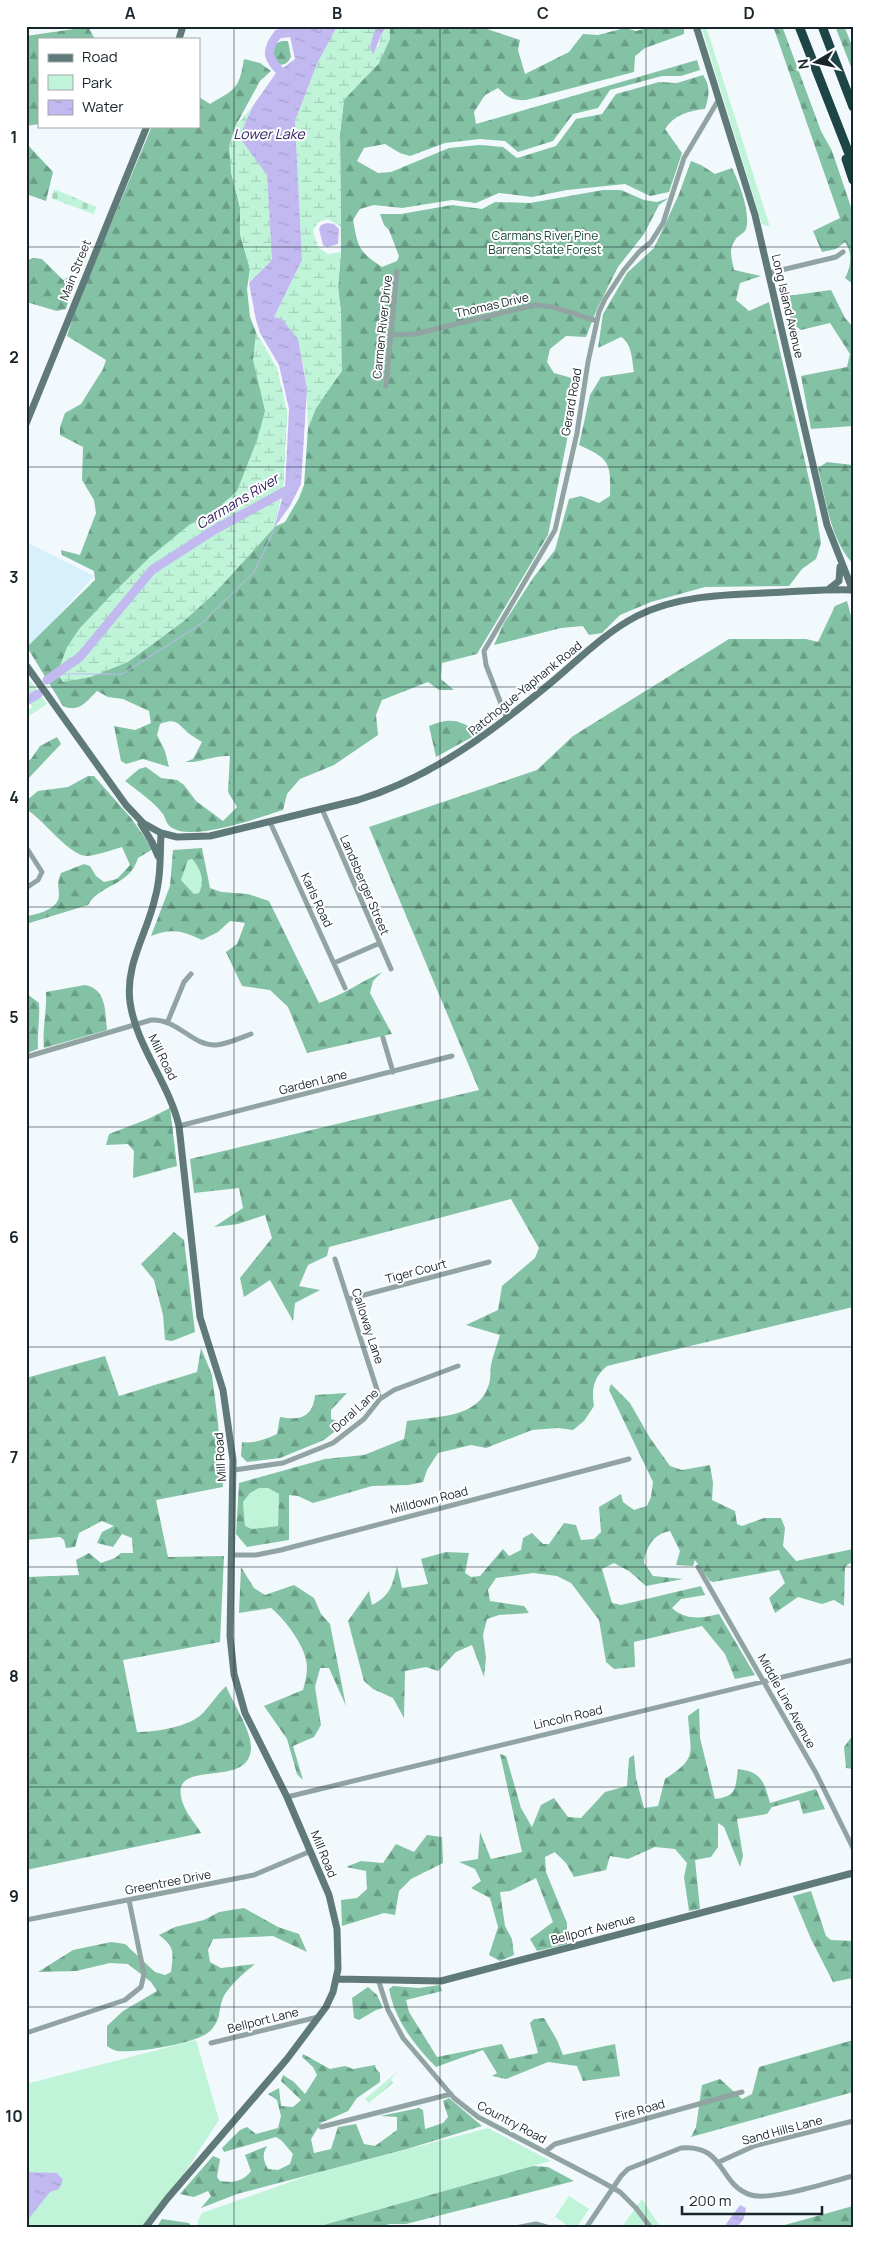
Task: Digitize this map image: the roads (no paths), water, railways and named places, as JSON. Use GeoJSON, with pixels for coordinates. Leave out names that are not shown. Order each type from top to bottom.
{"type":"FeatureCollection","features":[{"type":"Feature","properties":{"kind":"highway"},"geometry":{"type":"LineString","coordinates":[[799,26],[853,164]]}},
{"type":"Feature","properties":{"kind":"highway"},"geometry":{"type":"LineString","coordinates":[[822,26],[853,107]]}},
{"type":"Feature","properties":{"kind":"highway"},"geometry":{"type":"LineString","coordinates":[[837,122],[853,180]]}},
{"type":"Feature","properties":{"kind":"main road"},"geometry":{"type":"LineString","coordinates":[[179,38],[183,26]]}},
{"type":"Feature","properties":{"kind":"main road","name":"Long Island Avenue"},"geometry":{"type":"LineString","coordinates":[[696,26],[751,199],[824,514],[840,562],[853,592]]}},
{"type":"Feature","properties":{"kind":"main road","name":"Main Street"},"geometry":{"type":"LineString","coordinates":[[26,424],[146,128]]}},
{"type":"Feature","properties":{"kind":"main road"},"geometry":{"type":"LineString","coordinates":[[840,562],[853,577]]}},
{"type":"Feature","properties":{"kind":"main road"},"geometry":{"type":"LineString","coordinates":[[829,589],[840,581],[840,562]]}},
{"type":"Feature","properties":{"kind":"main road","name":"Patchogue-Yaphank Road"},"geometry":{"type":"LineString","coordinates":[[818,591],[829,589],[853,592]]}},
{"type":"Feature","properties":{"kind":"main road","name":"Patchogue-Yaphank Road"},"geometry":{"type":"LineString","coordinates":[[161,833],[171,836],[204,837],[380,793],[421,775],[470,746],[507,720],[602,640],[639,615],[661,607],[703,597],[818,591],[853,592]]}},
{"type":"Feature","properties":{"kind":"main road"},"geometry":{"type":"LineString","coordinates":[[26,665],[83,747],[137,818],[155,848],[160,864]]}},
{"type":"Feature","properties":{"kind":"main road"},"geometry":{"type":"LineString","coordinates":[[137,818],[147,827],[161,833]]}},
{"type":"Feature","properties":{"kind":"main road","name":"Mill Road"},"geometry":{"type":"LineString","coordinates":[[145,2228],[167,2199],[287,2059],[330,2000],[336,1978],[338,1938],[334,1914],[311,1851],[288,1797],[245,1712],[234,1674],[230,1636],[234,1470],[223,1390],[200,1317],[179,1126],[173,1103],[136,1024],[130,996],[131,974],[136,950],[156,898],[161,833]]}},
{"type":"Feature","properties":{"kind":"main road","name":"Bellport Avenue"},"geometry":{"type":"LineString","coordinates":[[336,1978],[420,1982],[440,1981],[853,1873]]}},
{"type":"Feature","properties":{"kind":"street","name":"Gerard Road"},"geometry":{"type":"LineString","coordinates":[[507,720],[486,665],[484,652],[555,530],[577,433],[597,321],[605,299],[639,252],[651,242],[663,223],[684,158],[719,99]]}},
{"type":"Feature","properties":{"kind":"street"},"geometry":{"type":"LineString","coordinates":[[769,273],[836,257],[843,252]]}},
{"type":"Feature","properties":{"kind":"street","name":"Carmen River Drive"},"geometry":{"type":"LineString","coordinates":[[386,386],[397,270]]}},
{"type":"Feature","properties":{"kind":"street","name":"Thomas Drive"},"geometry":{"type":"LineString","coordinates":[[390,335],[414,334],[535,305],[553,307],[597,321]]}},
{"type":"Feature","properties":{"kind":"street","name":"Landsberger Street"},"geometry":{"type":"LineString","coordinates":[[322,809],[391,969]]}},
{"type":"Feature","properties":{"kind":"street","name":"Karls Road"},"geometry":{"type":"LineString","coordinates":[[270,822],[346,988]]}},
{"type":"Feature","properties":{"kind":"street"},"geometry":{"type":"LineString","coordinates":[[26,847],[42,872],[38,880],[26,888]]}},
{"type":"Feature","properties":{"kind":"street"},"geometry":{"type":"LineString","coordinates":[[334,963],[380,943]]}},
{"type":"Feature","properties":{"kind":"street"},"geometry":{"type":"LineString","coordinates":[[168,1021],[184,982],[191,974]]}},
{"type":"Feature","properties":{"kind":"street"},"geometry":{"type":"LineString","coordinates":[[26,1057],[151,1020],[168,1021],[200,1041],[216,1045],[250,1034]]}},
{"type":"Feature","properties":{"kind":"street"},"geometry":{"type":"LineString","coordinates":[[383,1038],[393,1072]]}},
{"type":"Feature","properties":{"kind":"street","name":"Garden Lane"},"geometry":{"type":"LineString","coordinates":[[179,1126],[452,1056]]}},
{"type":"Feature","properties":{"kind":"street","name":"Calloway Lane"},"geometry":{"type":"LineString","coordinates":[[335,1259],[380,1399]]}},
{"type":"Feature","properties":{"kind":"street","name":"Tiger Court"},"geometry":{"type":"LineString","coordinates":[[349,1299],[488,1262]]}},
{"type":"Feature","properties":{"kind":"street","name":"Doral Lane"},"geometry":{"type":"LineString","coordinates":[[234,1470],[283,1463],[333,1442],[364,1418],[380,1399],[394,1390],[458,1366]]}},
{"type":"Feature","properties":{"kind":"street","name":"Milldown Road"},"geometry":{"type":"LineString","coordinates":[[232,1555],[256,1555],[281,1550],[629,1460]]}},
{"type":"Feature","properties":{"kind":"street","name":"Middle Line Avenue"},"geometry":{"type":"LineString","coordinates":[[698,1566],[816,1773],[853,1848]]}},
{"type":"Feature","properties":{"kind":"street","name":"Lincoln Road"},"geometry":{"type":"LineString","coordinates":[[288,1797],[853,1660]]}},
{"type":"Feature","properties":{"kind":"street","name":"Greentree Drive"},"geometry":{"type":"LineString","coordinates":[[26,1920],[254,1875],[311,1851]]}},
{"type":"Feature","properties":{"kind":"street"},"geometry":{"type":"LineString","coordinates":[[26,2032],[125,2000],[141,1987],[144,1974],[129,1900]]}},
{"type":"Feature","properties":{"kind":"street","name":"Country Road"},"geometry":{"type":"LineString","coordinates":[[378,1979],[388,2010],[403,2038],[451,2094],[478,2118],[546,2151],[620,2192],[636,2208],[651,2228]]}},
{"type":"Feature","properties":{"kind":"street","name":"Bellport Lane"},"geometry":{"type":"LineString","coordinates":[[211,2043],[318,2017]]}},
{"type":"Feature","properties":{"kind":"street","name":"Fire Road"},"geometry":{"type":"LineString","coordinates":[[546,2151],[555,2144],[742,2092]]}},
{"type":"Feature","properties":{"kind":"street"},"geometry":{"type":"LineString","coordinates":[[321,2127],[451,2094]]}},
{"type":"Feature","properties":{"kind":"street","name":"Sand Hills Lane"},"geometry":{"type":"LineString","coordinates":[[719,2162],[754,2146],[853,2121]]}},
{"type":"Feature","properties":{"kind":"street"},"geometry":{"type":"LineString","coordinates":[[586,2228],[621,2176],[637,2165],[681,2148],[691,2147],[708,2153],[719,2162],[733,2185],[751,2195],[762,2196],[853,2176]]}},
{"type":"Feature","properties":{"kind":"street"},"geometry":{"type":"LineString","coordinates":[[514,2228],[536,2224],[550,2228]]}},
{"type":"Feature","properties":{"kind":"water","name":"Lower Lake"},"geometry":{"type":"Polygon","coordinates":[[[300,26],[337,26],[317,64],[295,121],[302,260],[274,317],[282,319],[298,339],[307,389],[301,484],[290,506],[274,528],[285,488],[289,409],[279,365],[260,333],[249,283],[272,260],[267,175],[239,137],[253,106],[276,73],[295,59],[289,32],[300,26]]]}},
{"type":"Feature","properties":{"kind":"water"},"geometry":{"type":"Polygon","coordinates":[[[376,26],[388,26],[382,33],[373,55],[370,46],[376,26]]]}},
{"type":"Feature","properties":{"kind":"water"},"geometry":{"type":"Polygon","coordinates":[[[327,223],[334,224],[339,229],[338,244],[327,247],[323,245],[319,229],[321,225],[327,223]]]}},
{"type":"Feature","properties":{"kind":"water"},"geometry":{"type":"Polygon","coordinates":[[[26,2172],[57,2173],[63,2180],[59,2189],[50,2192],[26,2222],[26,2172]]]}},
{"type":"Feature","properties":{"kind":"water"},"geometry":{"type":"Polygon","coordinates":[[[740,2205],[746,2208],[744,2218],[737,2228],[729,2228],[726,2224],[740,2205]]]}},
{"type":"Feature","properties":{"kind":"waterway"},"geometry":{"type":"LineString","coordinates":[[287,79],[273,63],[269,53],[270,48],[278,34],[301,31]]}},
{"type":"Feature","properties":{"kind":"waterway","name":"Carmans River"},"geometry":{"type":"LineString","coordinates":[[47,680],[80,657],[152,570],[214,530],[289,489],[290,484]]}},
{"type":"Feature","properties":{"kind":"waterway"},"geometry":{"type":"LineString","coordinates":[[57,674],[122,674],[201,624],[254,572],[275,528]]}},
{"type":"Feature","properties":{"kind":"waterway","name":"Carmans River"},"geometry":{"type":"LineString","coordinates":[[26,701],[38,694]]}},
{"type":"Feature","properties":{"kind":"park label","name":"Carmans River Pine Barrens State Forest"},"geometry":{"type":"Point","coordinates":[545,242]}}]}
